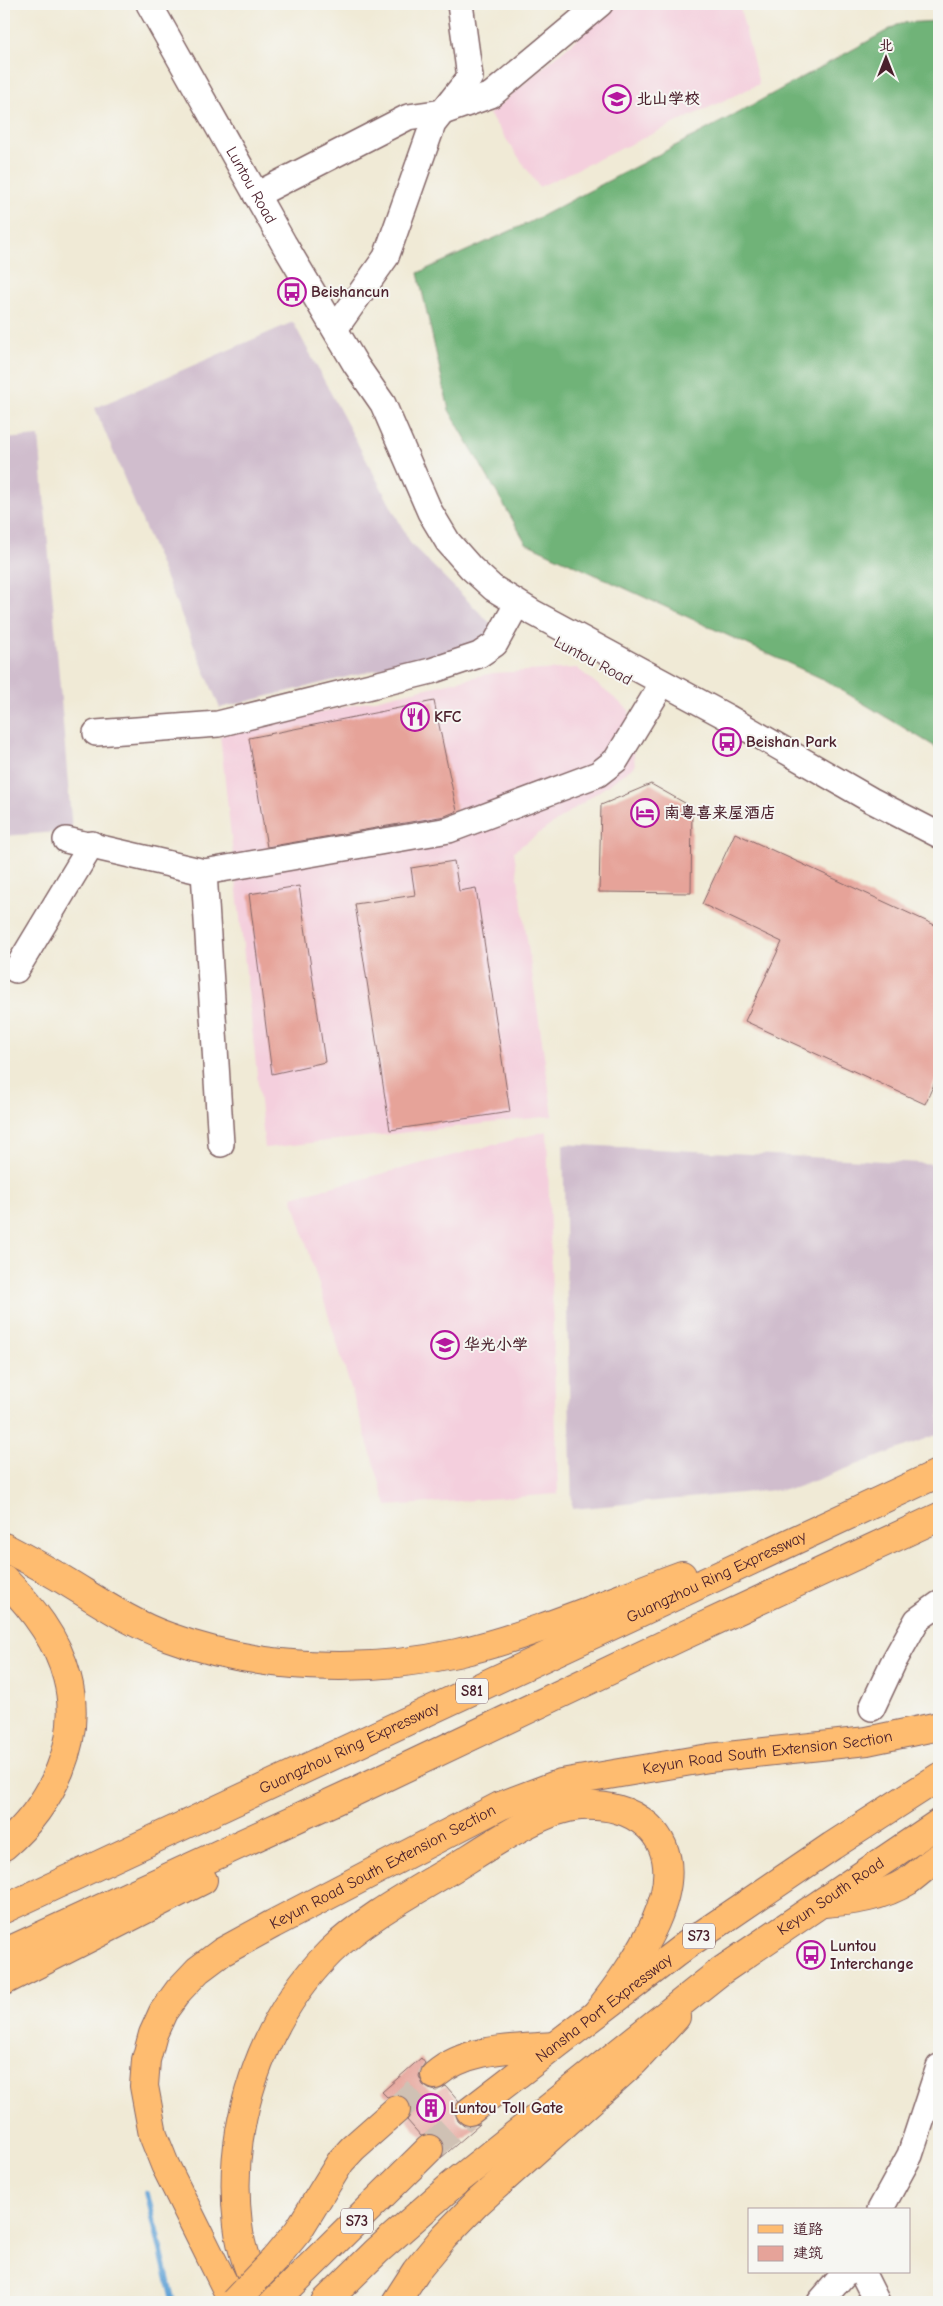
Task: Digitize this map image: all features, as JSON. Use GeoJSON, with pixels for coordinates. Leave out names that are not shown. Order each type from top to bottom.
{"type":"FeatureCollection","features":[{"type":"Feature","properties":{"kind":"main road","name":"Guangzhou Ring Expressway"},"geometry":{"type":"LineString","coordinates":[[4,1909],[939,1473]]}},
{"type":"Feature","properties":{"kind":"main road"},"geometry":{"type":"LineString","coordinates":[[4,1546],[135,1623],[170,1638],[206,1649],[241,1656],[314,1664],[352,1665],[421,1659],[488,1645],[564,1619],[870,1504]]}},
{"type":"Feature","properties":{"kind":"main road","name":"S81"},"geometry":{"type":"LineString","coordinates":[[4,1953],[356,1791],[678,1638],[939,1517]]}},
{"type":"Feature","properties":{"kind":"main road"},"geometry":{"type":"LineString","coordinates":[[4,1578],[24,1598],[41,1621],[56,1648],[67,1676],[72,1705],[70,1735],[63,1766],[50,1791],[34,1815],[4,1846]]}},
{"type":"Feature","properties":{"kind":"main road"},"geometry":{"type":"LineString","coordinates":[[4,1981],[678,1638]]}},
{"type":"Feature","properties":{"kind":"main road","name":"Keyun Road South Extension Section"},"geometry":{"type":"LineString","coordinates":[[233,2302],[165,2165],[153,2135],[144,2086],[146,2060],[153,2034],[163,2012],[178,1990],[198,1970],[222,1952],[273,1924],[482,1815],[500,1806],[561,1784],[709,1758],[867,1741],[939,1726]]}},
{"type":"Feature","properties":{"kind":"main road","name":"Nansha Port Expressway"},"geometry":{"type":"LineString","coordinates":[[470,2111],[684,1946],[832,1846],[939,1777]]}},
{"type":"Feature","properties":{"kind":"main road"},"geometry":{"type":"LineString","coordinates":[[274,2299],[245,2262],[238,2227],[235,2190],[237,2153],[243,2115],[252,2082],[279,2021],[306,1980],[331,1951],[385,1910],[534,1821],[578,1806],[602,1806],[624,1810],[640,1819],[655,1833],[664,1850],[668,1870],[666,1890],[661,1909],[641,1949],[622,1980],[597,2013]]}},
{"type":"Feature","properties":{"kind":"main road","name":"Keyun South Road"},"geometry":{"type":"LineString","coordinates":[[721,1971],[939,1822]]}},
{"type":"Feature","properties":{"kind":"main road"},"geometry":{"type":"LineString","coordinates":[[818,1904],[875,1896],[908,1880],[939,1857]]}},
{"type":"Feature","properties":{"kind":"main road"},"geometry":{"type":"LineString","coordinates":[[396,2302],[416,2271],[444,2236],[477,2203],[635,2061],[721,1971]]}},
{"type":"Feature","properties":{"kind":"main road","name":"S73"},"geometry":{"type":"LineString","coordinates":[[325,2302],[377,2251],[451,2186],[721,1971]]}},
{"type":"Feature","properties":{"kind":"main road"},"geometry":{"type":"LineString","coordinates":[[435,2075],[447,2064],[472,2056],[554,2046]]}},
{"type":"Feature","properties":{"kind":"main road"},"geometry":{"type":"LineString","coordinates":[[233,2302],[274,2260],[298,2231],[341,2161],[396,2110]]}},
{"type":"Feature","properties":{"kind":"main road","name":"S73"},"geometry":{"type":"LineString","coordinates":[[274,2299],[429,2149]]}},
{"type":"Feature","properties":{"kind":"street","name":"Luntou Road"},"geometry":{"type":"LineString","coordinates":[[149,4],[334,329],[383,404],[430,512],[448,542],[493,588],[532,612],[727,717],[862,795],[939,835]]}},
{"type":"Feature","properties":{"kind":"street"},"geometry":{"type":"LineString","coordinates":[[334,329],[386,257],[433,124],[470,77],[460,4]]}},
{"type":"Feature","properties":{"kind":"street"},"geometry":{"type":"LineString","coordinates":[[256,195],[408,117],[443,112],[491,95],[600,4]]}},
{"type":"Feature","properties":{"kind":"street","name":"Luntou Road"},"geometry":{"type":"LineString","coordinates":[[356,365],[366,398],[393,465],[428,535],[460,573],[478,590],[510,615],[541,634],[731,734],[875,818],[939,851]]}},
{"type":"Feature","properties":{"kind":"street"},"geometry":{"type":"LineString","coordinates":[[96,733],[218,724],[430,671],[479,655],[495,644],[510,615]]}},
{"type":"Feature","properties":{"kind":"street"},"geometry":{"type":"LineString","coordinates":[[66,840],[92,844],[204,872],[449,830],[598,774],[616,760],[656,694]]}},
{"type":"Feature","properties":{"kind":"street"},"geometry":{"type":"LineString","coordinates":[[16,970],[92,844]]}},
{"type":"Feature","properties":{"kind":"street"},"geometry":{"type":"LineString","coordinates":[[204,872],[221,1144]]}},
{"type":"Feature","properties":{"kind":"street"},"geometry":{"type":"LineString","coordinates":[[872,1708],[893,1662],[917,1620],[939,1604]]}},
{"type":"Feature","properties":{"kind":"street"},"geometry":{"type":"LineString","coordinates":[[881,2208],[910,2155],[939,2068]]}},
{"type":"Feature","properties":{"kind":"street"},"geometry":{"type":"LineString","coordinates":[[820,2302],[844,2274]]}},
{"type":"Feature","properties":{"kind":"street"},"geometry":{"type":"LineString","coordinates":[[863,2274],[877,2302]]}},
{"type":"Feature","properties":{"kind":"shaded area","name":"北山学校"},"geometry":{"type":"Polygon","coordinates":[[[617,4],[739,4],[759,84],[539,187],[489,114],[617,4]]]}},
{"type":"Feature","properties":{"kind":"shaded area"},"geometry":{"type":"Polygon","coordinates":[[[293,322],[411,544],[495,628],[474,646],[220,708],[95,408],[293,322]]]}},
{"type":"Feature","properties":{"kind":"shaded area"},"geometry":{"type":"Polygon","coordinates":[[[39,436],[72,831],[4,836],[4,439],[39,436]]]}},
{"type":"Feature","properties":{"kind":"shaded area"},"geometry":{"type":"Polygon","coordinates":[[[577,668],[629,710],[635,766],[514,851],[553,1116],[265,1148],[220,735],[493,673],[577,668]]]}},
{"type":"Feature","properties":{"kind":"shaded area","name":"华光小学"},"geometry":{"type":"Polygon","coordinates":[[[547,1131],[558,1494],[387,1506],[292,1197],[547,1131]]]}},
{"type":"Feature","properties":{"kind":"shaded area"},"geometry":{"type":"Polygon","coordinates":[[[563,1144],[939,1164],[939,1434],[795,1488],[572,1509],[563,1144]]]}},
{"type":"Feature","properties":{"kind":"green space"},"geometry":{"type":"Polygon","coordinates":[[[939,21],[939,749],[823,679],[526,543],[449,410],[418,273],[530,222],[734,115],[901,23],[939,21]]]}},
{"type":"Feature","properties":{"kind":"building"},"geometry":{"type":"Polygon","coordinates":[[[434,701],[457,811],[445,816],[267,847],[249,738],[434,701]]]}},
{"type":"Feature","properties":{"kind":"building"},"geometry":{"type":"Polygon","coordinates":[[[651,784],[692,807],[691,893],[599,892],[601,805],[651,784]]]}},
{"type":"Feature","properties":{"kind":"building"},"geometry":{"type":"Polygon","coordinates":[[[735,833],[939,927],[939,1073],[925,1104],[745,1021],[782,942],[702,904],[735,833]]]}},
{"type":"Feature","properties":{"kind":"building"},"geometry":{"type":"Polygon","coordinates":[[[454,861],[459,891],[476,888],[510,1112],[390,1130],[355,904],[415,895],[411,868],[454,861]]]}},
{"type":"Feature","properties":{"kind":"building"},"geometry":{"type":"Polygon","coordinates":[[[299,886],[325,1062],[272,1074],[249,894],[299,886]]]}},
{"type":"Feature","properties":{"kind":"building","name":"Luntou Toll Gate"},"geometry":{"type":"Polygon","coordinates":[[[421,2058],[425,2063],[419,2076],[423,2085],[436,2091],[446,2086],[459,2101],[455,2113],[458,2121],[464,2126],[480,2124],[441,2158],[444,2153],[444,2146],[440,2138],[433,2134],[421,2136],[407,2120],[411,2114],[408,2100],[400,2095],[387,2097],[382,2092],[421,2058]]]}},
{"type":"Feature","properties":{"kind":"waterway"},"geometry":{"type":"LineString","coordinates":[[147,2193],[173,2302]]}},
{"type":"Feature","properties":{"kind":"tunnel"},"geometry":{"type":"LineString","coordinates":[[396,2110],[435,2075]]}},
{"type":"Feature","properties":{"kind":"tunnel"},"geometry":{"type":"LineString","coordinates":[[429,2149],[470,2111]]}},
{"type":"Feature","properties":{"kind":"place","name":"北山学校"},"geometry":{"type":"Point","coordinates":[617,99]}},
{"type":"Feature","properties":{"kind":"place","name":"Beishancun"},"geometry":{"type":"Point","coordinates":[292,292]}},
{"type":"Feature","properties":{"kind":"place","name":"KFC"},"geometry":{"type":"Point","coordinates":[415,717]}},
{"type":"Feature","properties":{"kind":"place","name":"Beishan Park"},"geometry":{"type":"Point","coordinates":[727,742]}},
{"type":"Feature","properties":{"kind":"place","name":"南粤喜来屋酒店"},"geometry":{"type":"Point","coordinates":[645,813]}},
{"type":"Feature","properties":{"kind":"place","name":"华光小学"},"geometry":{"type":"Point","coordinates":[445,1345]}},
{"type":"Feature","properties":{"kind":"place","name":"Luntou Interchange"},"geometry":{"type":"Point","coordinates":[811,1955]}},
{"type":"Feature","properties":{"kind":"place","name":"Luntou Toll Gate"},"geometry":{"type":"Point","coordinates":[431,2108]}}]}
